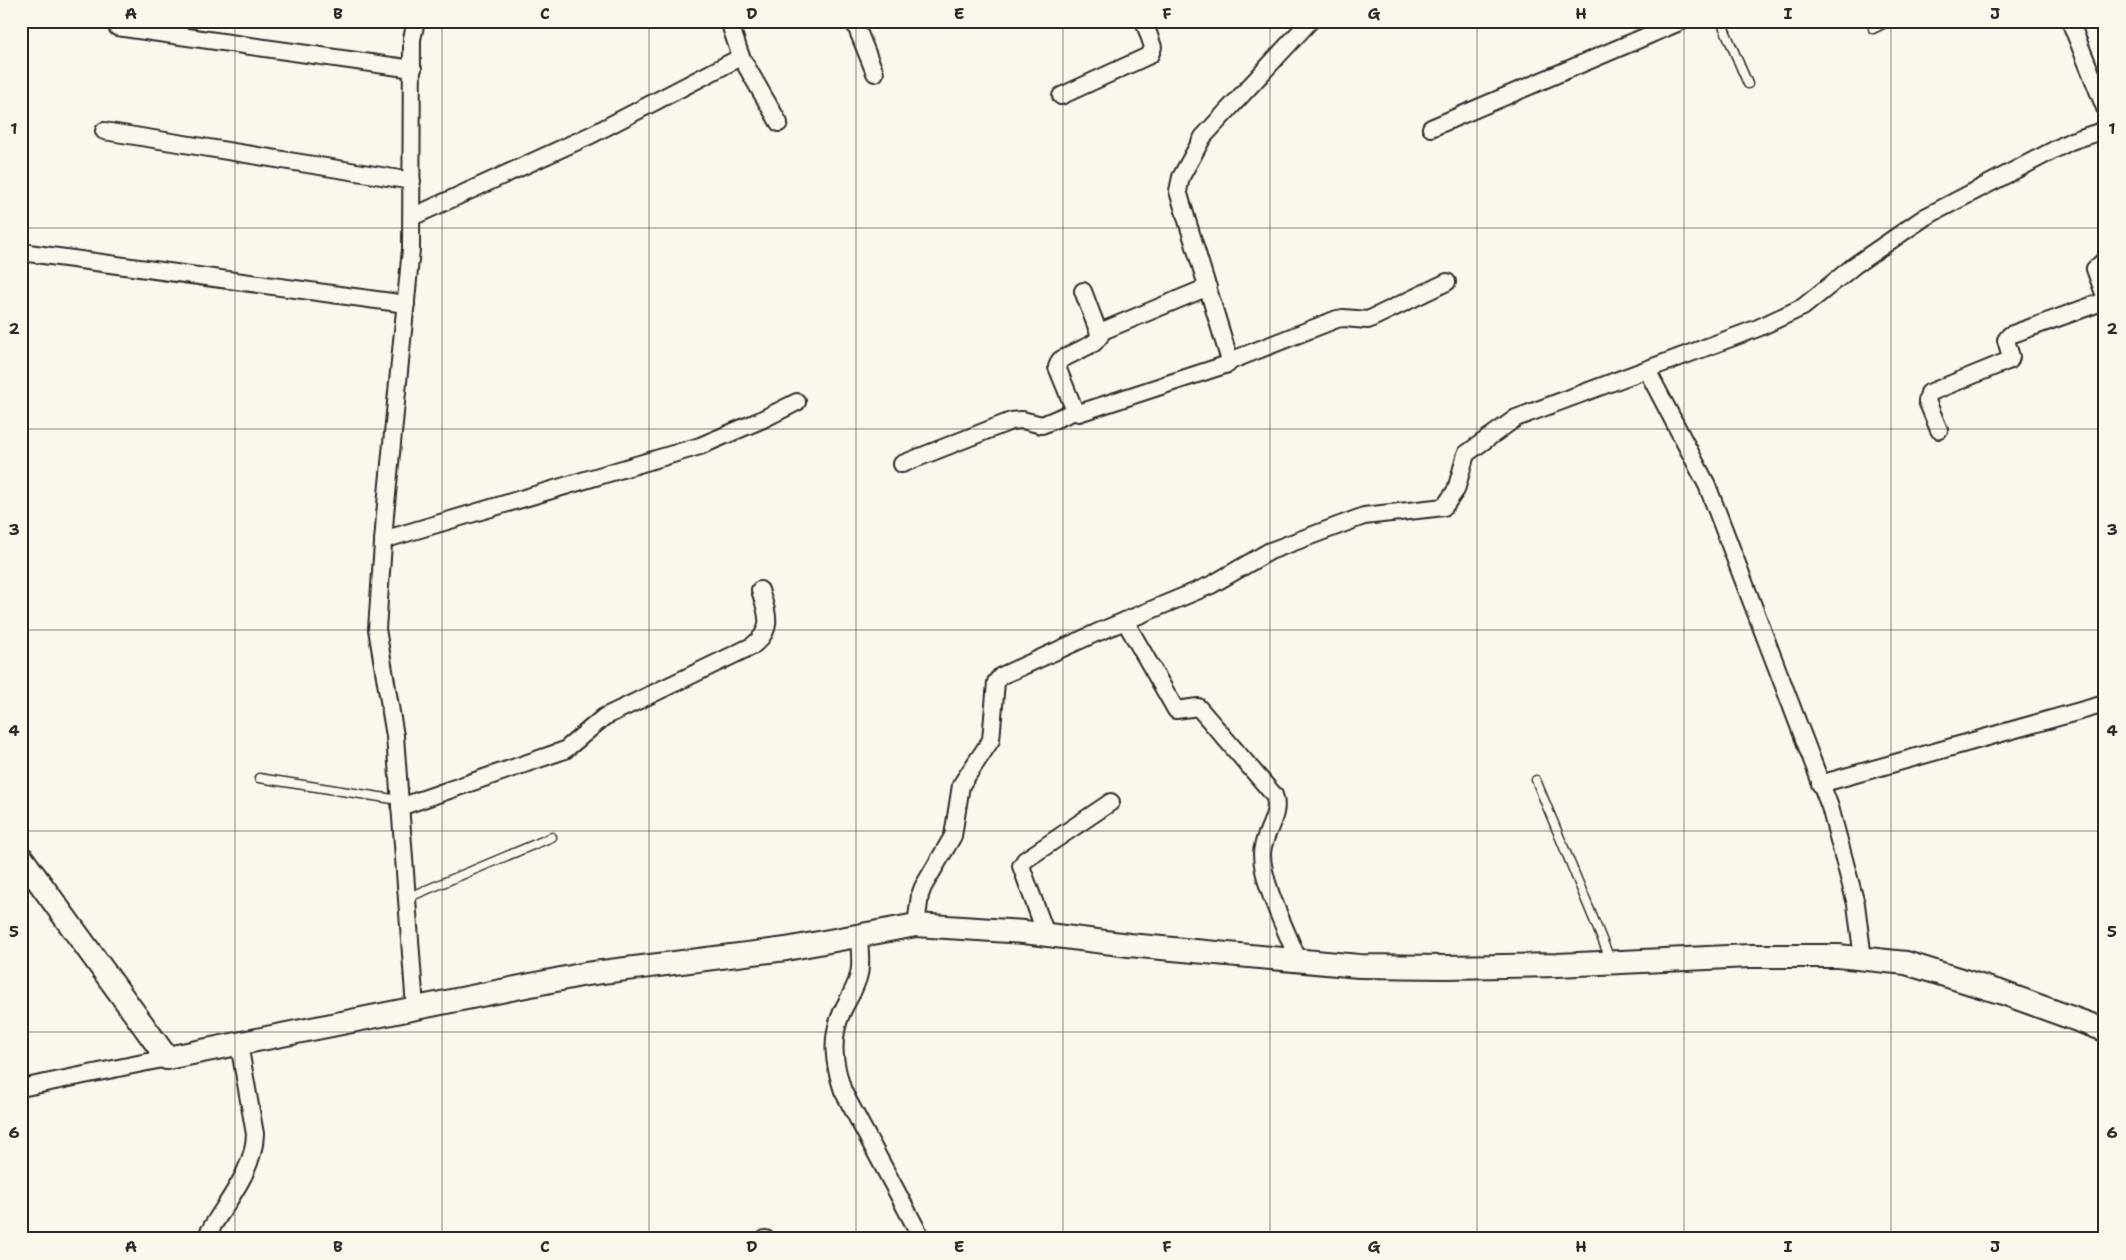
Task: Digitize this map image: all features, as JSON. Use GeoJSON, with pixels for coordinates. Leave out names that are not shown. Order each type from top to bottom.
{"type":"FeatureCollection","features":[{"type":"Feature","properties":{"kind":"street"},"geometry":{"type":"LineString","coordinates":[[415,1008],[395,736],[377,629],[383,540],[406,304],[412,217],[412,39],[416,21]]}},
{"type":"Feature","properties":{"kind":"street"},"geometry":{"type":"LineString","coordinates":[[730,21],[741,57],[779,123]]}},
{"type":"Feature","properties":{"kind":"street"},"geometry":{"type":"LineString","coordinates":[[854,21],[875,73]]}},
{"type":"Feature","properties":{"kind":"street"},"geometry":{"type":"LineString","coordinates":[[1061,96],[1150,55],[1152,47],[1144,21]]}},
{"type":"Feature","properties":{"kind":"street"},"geometry":{"type":"LineString","coordinates":[[1230,361],[1178,190],[1181,177],[1204,137],[1310,21]]}},
{"type":"Feature","properties":{"kind":"street"},"geometry":{"type":"LineString","coordinates":[[1431,128],[1682,21]]}},
{"type":"Feature","properties":{"kind":"street"},"geometry":{"type":"LineString","coordinates":[[2070,21],[2105,108]]}},
{"type":"Feature","properties":{"kind":"street"},"geometry":{"type":"LineString","coordinates":[[117,28],[413,69]]}},
{"type":"Feature","properties":{"kind":"street"},"geometry":{"type":"LineString","coordinates":[[412,217],[591,135],[741,57]]}},
{"type":"Feature","properties":{"kind":"street"},"geometry":{"type":"LineString","coordinates":[[916,925],[923,887],[953,836],[961,785],[991,740],[998,678],[1125,620],[1211,585],[1270,551],[1364,516],[1444,507],[1456,490],[1466,454],[1516,418],[1758,328],[1803,307],[1855,266],[1925,217],[2071,140],[2105,130]]}},
{"type":"Feature","properties":{"kind":"street"},"geometry":{"type":"LineString","coordinates":[[104,131],[412,181]]}},
{"type":"Feature","properties":{"kind":"street"},"geometry":{"type":"LineString","coordinates":[[21,252],[406,304]]}},
{"type":"Feature","properties":{"kind":"street"},"geometry":{"type":"LineString","coordinates":[[1939,430],[1927,401],[1929,393],[2010,360],[2011,357],[2006,340],[2010,335],[2102,302],[2105,296],[2095,269],[2105,260]]}},
{"type":"Feature","properties":{"kind":"street"},"geometry":{"type":"LineString","coordinates":[[902,464],[1011,421],[1022,420],[1042,425],[1075,411],[1079,413],[1224,366],[1230,361],[1337,319],[1368,320],[1447,282]]}},
{"type":"Feature","properties":{"kind":"street"},"geometry":{"type":"LineString","coordinates":[[1100,332],[1208,287]]}},
{"type":"Feature","properties":{"kind":"street"},"geometry":{"type":"LineString","coordinates":[[1075,411],[1057,367],[1058,363],[1098,341],[1100,332],[1083,291]]}},
{"type":"Feature","properties":{"kind":"street"},"geometry":{"type":"LineString","coordinates":[[1647,370],[1707,485],[1830,807],[1856,904],[1862,959]]}},
{"type":"Feature","properties":{"kind":"street"},"geometry":{"type":"LineString","coordinates":[[383,540],[700,446],[761,420],[797,402]]}},
{"type":"Feature","properties":{"kind":"street"},"geometry":{"type":"LineString","coordinates":[[400,804],[565,750],[604,717],[752,646],[766,632],[767,614],[760,590]]}},
{"type":"Feature","properties":{"kind":"street"},"geometry":{"type":"LineString","coordinates":[[1125,620],[1176,710],[1198,707],[1274,795],[1276,812],[1263,841],[1262,856],[1275,903],[1298,960]]}},
{"type":"Feature","properties":{"kind":"street"},"geometry":{"type":"LineString","coordinates":[[1820,784],[2105,704]]}},
{"type":"Feature","properties":{"kind":"street"},"geometry":{"type":"LineString","coordinates":[[1046,934],[1021,866],[1025,860],[1111,802]]}},
{"type":"Feature","properties":{"kind":"street"},"geometry":{"type":"LineString","coordinates":[[21,858],[167,1058]]}},
{"type":"Feature","properties":{"kind":"street"},"geometry":{"type":"LineString","coordinates":[[21,1088],[586,974],[786,948],[916,925],[1046,934],[1129,945],[1359,966],[1446,967],[1612,963],[1750,956],[1838,956],[1906,963],[2003,993],[2105,1030]]}},
{"type":"Feature","properties":{"kind":"street"},"geometry":{"type":"LineString","coordinates":[[859,936],[860,972],[856,987],[841,1014],[835,1036],[834,1065],[847,1098],[922,1239]]}},
{"type":"Feature","properties":{"kind":"street"},"geometry":{"type":"LineString","coordinates":[[205,1239],[242,1177],[255,1148],[255,1134],[239,1044]]}},
{"type":"Feature","properties":{"kind":"lane"},"geometry":{"type":"LineString","coordinates":[[1721,21],[1748,84]]}},
{"type":"Feature","properties":{"kind":"lane"},"geometry":{"type":"LineString","coordinates":[[1874,29],[1889,21]]}},
{"type":"Feature","properties":{"kind":"lane"},"geometry":{"type":"LineString","coordinates":[[259,778],[400,804]]}},
{"type":"Feature","properties":{"kind":"lane"},"geometry":{"type":"LineString","coordinates":[[1536,780],[1612,963]]}},
{"type":"Feature","properties":{"kind":"lane"},"geometry":{"type":"LineString","coordinates":[[407,898],[552,837]]}}]}
